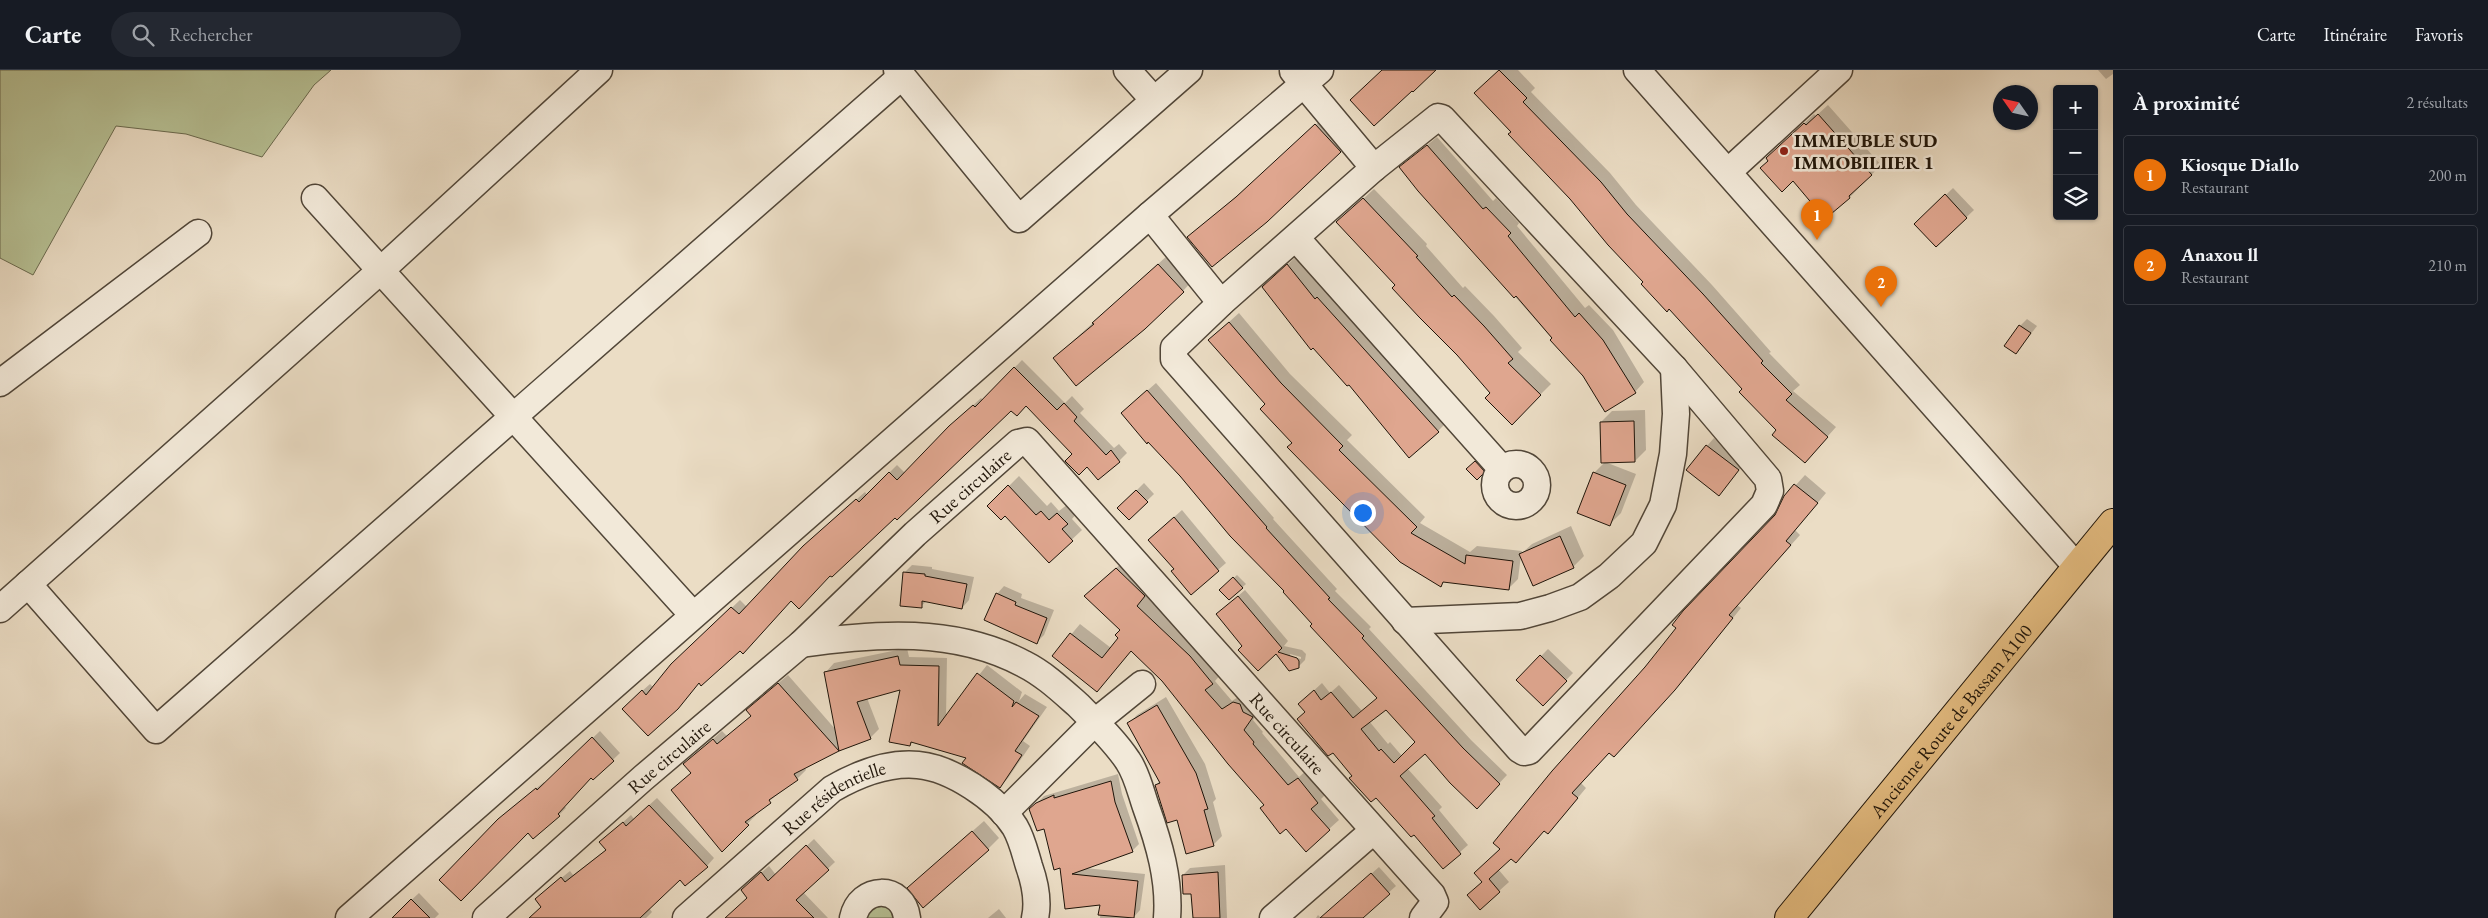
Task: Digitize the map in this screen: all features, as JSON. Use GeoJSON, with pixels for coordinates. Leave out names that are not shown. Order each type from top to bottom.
{"type":"FeatureCollection","features":[{"type":"Feature","properties":{"kind":"main road","name":"Ancienne Route de Bassam A100"},"geometry":{"type":"LineString","coordinates":[[1789,918],[2113,523]]}},
{"type":"Feature","properties":{"kind":"street"},"geometry":{"type":"LineString","coordinates":[[0,609],[380,271],[599,70]]}},
{"type":"Feature","properties":{"kind":"street"},"geometry":{"type":"LineString","coordinates":[[1127,70],[1154,100]]}},
{"type":"Feature","properties":{"kind":"street"},"geometry":{"type":"LineString","coordinates":[[28,584],[156,730],[900,73],[1019,219],[1189,70]]}},
{"type":"Feature","properties":{"kind":"street"},"geometry":{"type":"LineString","coordinates":[[1637,70],[1729,171],[2077,567]]}},
{"type":"Feature","properties":{"kind":"street"},"geometry":{"type":"LineString","coordinates":[[1729,171],[1839,70]]}},
{"type":"Feature","properties":{"kind":"street"},"geometry":{"type":"LineString","coordinates":[[349,918],[693,615],[1064,293],[1305,75],[1374,168]]}},
{"type":"Feature","properties":{"kind":"street"},"geometry":{"type":"LineString","coordinates":[[1434,118],[1442,118],[1674,368],[1768,479],[1770,491],[1764,504],[1529,751],[1524,752],[1519,749],[1174,359],[1174,348],[1221,303],[1296,238],[1374,168],[1434,118]]}},
{"type":"Feature","properties":{"kind":"street"},"geometry":{"type":"LineString","coordinates":[[315,198],[693,615]]}},
{"type":"Feature","properties":{"kind":"street"},"geometry":{"type":"LineString","coordinates":[[1150,215],[1221,303]]}},
{"type":"Feature","properties":{"kind":"street"},"geometry":{"type":"LineString","coordinates":[[0,383],[198,233]]}},
{"type":"Feature","properties":{"kind":"street"},"geometry":{"type":"LineString","coordinates":[[1296,238],[1502,468]]}},
{"type":"Feature","properties":{"kind":"street"},"geometry":{"type":"LineString","coordinates":[[1405,621],[1520,616],[1550,608],[1580,597],[1623,562],[1644,542],[1663,505],[1673,454],[1676,414],[1674,368]]}},
{"type":"Feature","properties":{"kind":"street","name":"Rue circulaire"},"geometry":{"type":"LineString","coordinates":[[486,918],[643,778],[801,644],[915,534],[1018,443],[1027,441],[1432,895],[1434,902],[1424,918]]}},
{"type":"Feature","properties":{"kind":"street"},"geometry":{"type":"LineString","coordinates":[[801,644],[890,634],[930,637],[968,644],[996,652],[1024,664],[1055,685],[1095,722],[1129,762],[1142,795],[1164,867],[1167,918]]}},
{"type":"Feature","properties":{"kind":"street"},"geometry":{"type":"LineString","coordinates":[[1004,813],[1095,722],[1142,684]]}},
{"type":"Feature","properties":{"kind":"street","name":"Rue résidentielle"},"geometry":{"type":"LineString","coordinates":[[686,918],[814,803],[845,782],[873,770],[902,764],[934,767],[978,791],[1004,813],[1022,843],[1035,882],[1037,908],[1035,918]]}},
{"type":"Feature","properties":{"kind":"street"},"geometry":{"type":"LineString","coordinates":[[1273,918],[1373,831]]}},
{"type":"Feature","properties":{"kind":"street"},"geometry":{"type":"LineString","coordinates":[[853,918],[856,907],[862,899],[882,892],[892,895],[901,902],[907,918]]}},
{"type":"Feature","properties":{"kind":"green space"},"geometry":{"type":"Polygon","coordinates":[[[0,70],[331,70],[314,85],[262,157],[186,134],[116,126],[33,275],[0,258],[0,70]]]}},
{"type":"Feature","properties":{"kind":"green space"},"geometry":{"type":"Polygon","coordinates":[[[887,903],[897,918],[860,918],[862,912],[887,903]]]}},
{"type":"Feature","properties":{"kind":"building"},"geometry":{"type":"Polygon","coordinates":[[[1382,70],[1436,70],[1374,126],[1350,100],[1382,70]]]}},
{"type":"Feature","properties":{"kind":"building"},"geometry":{"type":"Polygon","coordinates":[[[1499,70],[1527,98],[1523,102],[1601,182],[1627,214],[1763,361],[1761,363],[1792,394],[1786,400],[1828,437],[1805,463],[1772,435],[1776,430],[1739,392],[1742,389],[1669,309],[1667,312],[1641,284],[1643,282],[1608,245],[1570,199],[1508,134],[1511,132],[1474,93],[1499,70]]]}},
{"type":"Feature","properties":{"kind":"building"},"geometry":{"type":"Polygon","coordinates":[[[1818,114],[1872,175],[1849,196],[1850,198],[1825,219],[1793,181],[1782,192],[1760,168],[1768,161],[1766,158],[1804,123],[1806,125],[1818,114]]]}},
{"type":"Feature","properties":{"kind":"building"},"geometry":{"type":"Polygon","coordinates":[[[1315,124],[1341,152],[1267,222],[1212,267],[1187,237],[1236,197],[1315,124]]]}},
{"type":"Feature","properties":{"kind":"building"},"geometry":{"type":"Polygon","coordinates":[[[1427,145],[1483,209],[1486,207],[1511,233],[1508,236],[1575,317],[1579,313],[1603,340],[1636,393],[1605,412],[1583,376],[1550,340],[1552,338],[1516,296],[1514,298],[1418,191],[1399,167],[1427,145]]]}},
{"type":"Feature","properties":{"kind":"building"},"geometry":{"type":"Polygon","coordinates":[[[1945,194],[1967,218],[1936,247],[1914,224],[1945,194]]]}},
{"type":"Feature","properties":{"kind":"building"},"geometry":{"type":"Polygon","coordinates":[[[1363,198],[1418,256],[1416,257],[1452,297],[1454,295],[1484,326],[1513,359],[1508,363],[1541,395],[1512,425],[1485,398],[1490,393],[1457,355],[1392,288],[1395,285],[1336,222],[1363,198]]]}},
{"type":"Feature","properties":{"kind":"building"},"geometry":{"type":"Polygon","coordinates":[[[1158,264],[1184,292],[1145,329],[1076,386],[1053,358],[1094,324],[1092,323],[1158,264]]]}},
{"type":"Feature","properties":{"kind":"building"},"geometry":{"type":"Polygon","coordinates":[[[1287,264],[1315,299],[1317,297],[1439,432],[1409,458],[1349,385],[1347,386],[1313,348],[1311,350],[1262,287],[1287,264]]]}},
{"type":"Feature","properties":{"kind":"building"},"geometry":{"type":"Polygon","coordinates":[[[1229,322],[1281,383],[1343,446],[1339,450],[1417,527],[1411,533],[1465,564],[1466,555],[1513,561],[1509,590],[1443,582],[1441,587],[1400,562],[1287,447],[1292,443],[1260,409],[1265,404],[1208,340],[1229,322]]]}},
{"type":"Feature","properties":{"kind":"building"},"geometry":{"type":"Polygon","coordinates":[[[2019,325],[2031,333],[2016,354],[2004,346],[2019,325]]]}},
{"type":"Feature","properties":{"kind":"building"},"geometry":{"type":"Polygon","coordinates":[[[1014,367],[1057,410],[1064,403],[1077,417],[1074,421],[1106,455],[1111,450],[1120,462],[1098,480],[1087,467],[1079,475],[1065,461],[1072,454],[1026,406],[1017,416],[1011,411],[897,520],[895,518],[832,577],[830,576],[799,609],[791,601],[743,654],[740,651],[701,686],[699,683],[678,709],[648,736],[622,709],[642,690],[646,695],[671,664],[731,607],[739,614],[803,546],[856,499],[859,502],[889,472],[897,480],[949,426],[973,405],[975,407],[1014,367]]]}},
{"type":"Feature","properties":{"kind":"building"},"geometry":{"type":"Polygon","coordinates":[[[1147,390],[1266,528],[1330,598],[1328,599],[1364,636],[1362,638],[1463,748],[1500,784],[1477,809],[1450,783],[1425,754],[1400,776],[1435,816],[1432,818],[1461,854],[1443,869],[1414,835],[1411,837],[1376,798],[1371,802],[1349,778],[1352,776],[1333,753],[1328,756],[1297,719],[1305,712],[1298,704],[1314,690],[1321,700],[1331,692],[1353,718],[1377,698],[1310,626],[1312,624],[1284,591],[1230,536],[1180,476],[1148,442],[1147,444],[1121,413],[1147,390]],[[1386,710],[1361,729],[1379,751],[1381,749],[1394,763],[1415,742],[1386,710]]]}},
{"type":"Feature","properties":{"kind":"building"},"geometry":{"type":"Polygon","coordinates":[[[1634,421],[1635,462],[1601,463],[1600,422],[1634,421]]]}},
{"type":"Feature","properties":{"kind":"building"},"geometry":{"type":"Polygon","coordinates":[[[1706,445],[1739,470],[1719,496],[1686,470],[1706,445]]]}},
{"type":"Feature","properties":{"kind":"building"},"geometry":{"type":"Polygon","coordinates":[[[1475,461],[1485,472],[1477,480],[1466,469],[1475,461]]]}},
{"type":"Feature","properties":{"kind":"building"},"geometry":{"type":"Polygon","coordinates":[[[1593,472],[1626,485],[1610,526],[1577,513],[1593,472]]]}},
{"type":"Feature","properties":{"kind":"building"},"geometry":{"type":"Polygon","coordinates":[[[1794,484],[1818,503],[1786,541],[1791,545],[1729,615],[1733,618],[1675,690],[1614,757],[1609,753],[1572,793],[1578,798],[1548,834],[1544,831],[1516,863],[1511,859],[1489,879],[1500,892],[1480,910],[1467,895],[1482,882],[1474,873],[1500,849],[1493,843],[1552,771],[1645,667],[1676,628],[1672,625],[1683,611],[1775,515],[1784,496],[1794,484]]]}},
{"type":"Feature","properties":{"kind":"building"},"geometry":{"type":"Polygon","coordinates":[[[1008,485],[1036,515],[1041,511],[1049,520],[1057,513],[1068,524],[1062,529],[1073,541],[1049,563],[1005,516],[1001,520],[987,506],[1008,485]]]}},
{"type":"Feature","properties":{"kind":"building"},"geometry":{"type":"Polygon","coordinates":[[[1136,490],[1148,502],[1129,520],[1117,508],[1136,490]]]}},
{"type":"Feature","properties":{"kind":"building"},"geometry":{"type":"Polygon","coordinates":[[[1174,517],[1219,571],[1191,595],[1171,571],[1174,569],[1148,540],[1174,517]]]}},
{"type":"Feature","properties":{"kind":"building"},"geometry":{"type":"Polygon","coordinates":[[[1560,536],[1574,568],[1533,586],[1519,554],[1560,536]]]}},
{"type":"Feature","properties":{"kind":"building"},"geometry":{"type":"Polygon","coordinates":[[[1116,568],[1145,596],[1137,606],[1190,656],[1213,684],[1205,690],[1222,709],[1233,702],[1240,704],[1243,712],[1253,717],[1244,730],[1254,742],[1253,744],[1288,785],[1298,778],[1318,803],[1311,809],[1330,830],[1306,852],[1286,829],[1280,834],[1260,808],[1264,805],[1228,764],[1162,681],[1131,651],[1097,692],[1052,656],[1070,633],[1102,658],[1118,638],[1115,635],[1120,630],[1084,596],[1116,568]]]}},
{"type":"Feature","properties":{"kind":"building"},"geometry":{"type":"Polygon","coordinates":[[[903,572],[925,574],[925,576],[967,584],[962,609],[922,601],[922,608],[900,606],[903,572]]]}},
{"type":"Feature","properties":{"kind":"building"},"geometry":{"type":"Polygon","coordinates":[[[1233,577],[1243,588],[1229,600],[1219,590],[1233,577]]]}},
{"type":"Feature","properties":{"kind":"building"},"geometry":{"type":"Polygon","coordinates":[[[996,593],[1016,602],[1015,605],[1047,618],[1037,644],[984,620],[996,593]]]}},
{"type":"Feature","properties":{"kind":"building"},"geometry":{"type":"Polygon","coordinates":[[[1238,596],[1282,648],[1278,652],[1297,658],[1299,668],[1289,671],[1276,654],[1258,671],[1238,650],[1242,646],[1216,614],[1238,596]]]}},
{"type":"Feature","properties":{"kind":"building"},"geometry":{"type":"Polygon","coordinates":[[[1540,655],[1567,681],[1543,706],[1516,680],[1540,655]]]}},
{"type":"Feature","properties":{"kind":"building"},"geometry":{"type":"Polygon","coordinates":[[[898,656],[900,665],[939,666],[938,726],[977,673],[1014,701],[1012,707],[1016,702],[1039,716],[1015,751],[1022,755],[1000,788],[962,763],[966,758],[911,742],[910,746],[889,742],[900,690],[857,702],[871,739],[839,751],[824,672],[898,656]]]}},
{"type":"Feature","properties":{"kind":"building"},"geometry":{"type":"Polygon","coordinates":[[[778,683],[839,751],[794,774],[798,780],[769,800],[771,803],[745,822],[749,825],[722,852],[671,790],[691,773],[683,764],[713,739],[717,744],[751,716],[746,710],[778,683]]]}},
{"type":"Feature","properties":{"kind":"building"},"geometry":{"type":"Polygon","coordinates":[[[1157,705],[1196,773],[1208,809],[1204,810],[1214,846],[1186,854],[1177,820],[1167,823],[1155,785],[1160,783],[1127,723],[1157,705]]]}},
{"type":"Feature","properties":{"kind":"building"},"geometry":{"type":"Polygon","coordinates":[[[592,737],[614,761],[593,780],[591,778],[558,814],[560,816],[533,839],[528,833],[461,901],[439,880],[498,819],[536,788],[537,790],[592,737]]]}},
{"type":"Feature","properties":{"kind":"building"},"geometry":{"type":"Polygon","coordinates":[[[1111,781],[1115,802],[1133,852],[1072,874],[1138,881],[1134,918],[1098,915],[1100,905],[1065,909],[1060,868],[1054,870],[1044,829],[1037,831],[1029,809],[1036,803],[1054,795],[1054,798],[1111,781]]]}},
{"type":"Feature","properties":{"kind":"building"},"geometry":{"type":"Polygon","coordinates":[[[649,805],[708,867],[685,886],[680,880],[640,918],[529,918],[541,907],[535,899],[561,877],[565,882],[606,850],[599,842],[623,822],[626,826],[649,805]]]}},
{"type":"Feature","properties":{"kind":"building"},"geometry":{"type":"Polygon","coordinates":[[[972,831],[989,850],[923,908],[907,888],[972,831]]]}},
{"type":"Feature","properties":{"kind":"building"},"geometry":{"type":"Polygon","coordinates":[[[806,845],[829,870],[796,900],[814,918],[725,918],[747,898],[741,890],[761,872],[768,881],[806,845]]]}},
{"type":"Feature","properties":{"kind":"building"},"geometry":{"type":"Polygon","coordinates":[[[1218,872],[1220,918],[1193,918],[1191,894],[1183,894],[1182,875],[1218,872]]]}},
{"type":"Feature","properties":{"kind":"building"},"geometry":{"type":"Polygon","coordinates":[[[1371,873],[1390,894],[1363,918],[1320,918],[1371,873]]]}},
{"type":"Feature","properties":{"kind":"building"},"geometry":{"type":"Polygon","coordinates":[[[411,899],[430,918],[392,918],[411,899]]]}},
{"type":"Feature","properties":{"kind":"place","name":"IMMEUBLE SUD IMMOBILIIER 1"},"geometry":{"type":"Point","coordinates":[1784,151]}},
{"type":"Feature","properties":{"kind":"place","name":"Kiosque Diallo"},"geometry":{"type":"Point","coordinates":[1817,240]}},
{"type":"Feature","properties":{"kind":"place","name":"Anaxou ll"},"geometry":{"type":"Point","coordinates":[1881,307]}}]}
